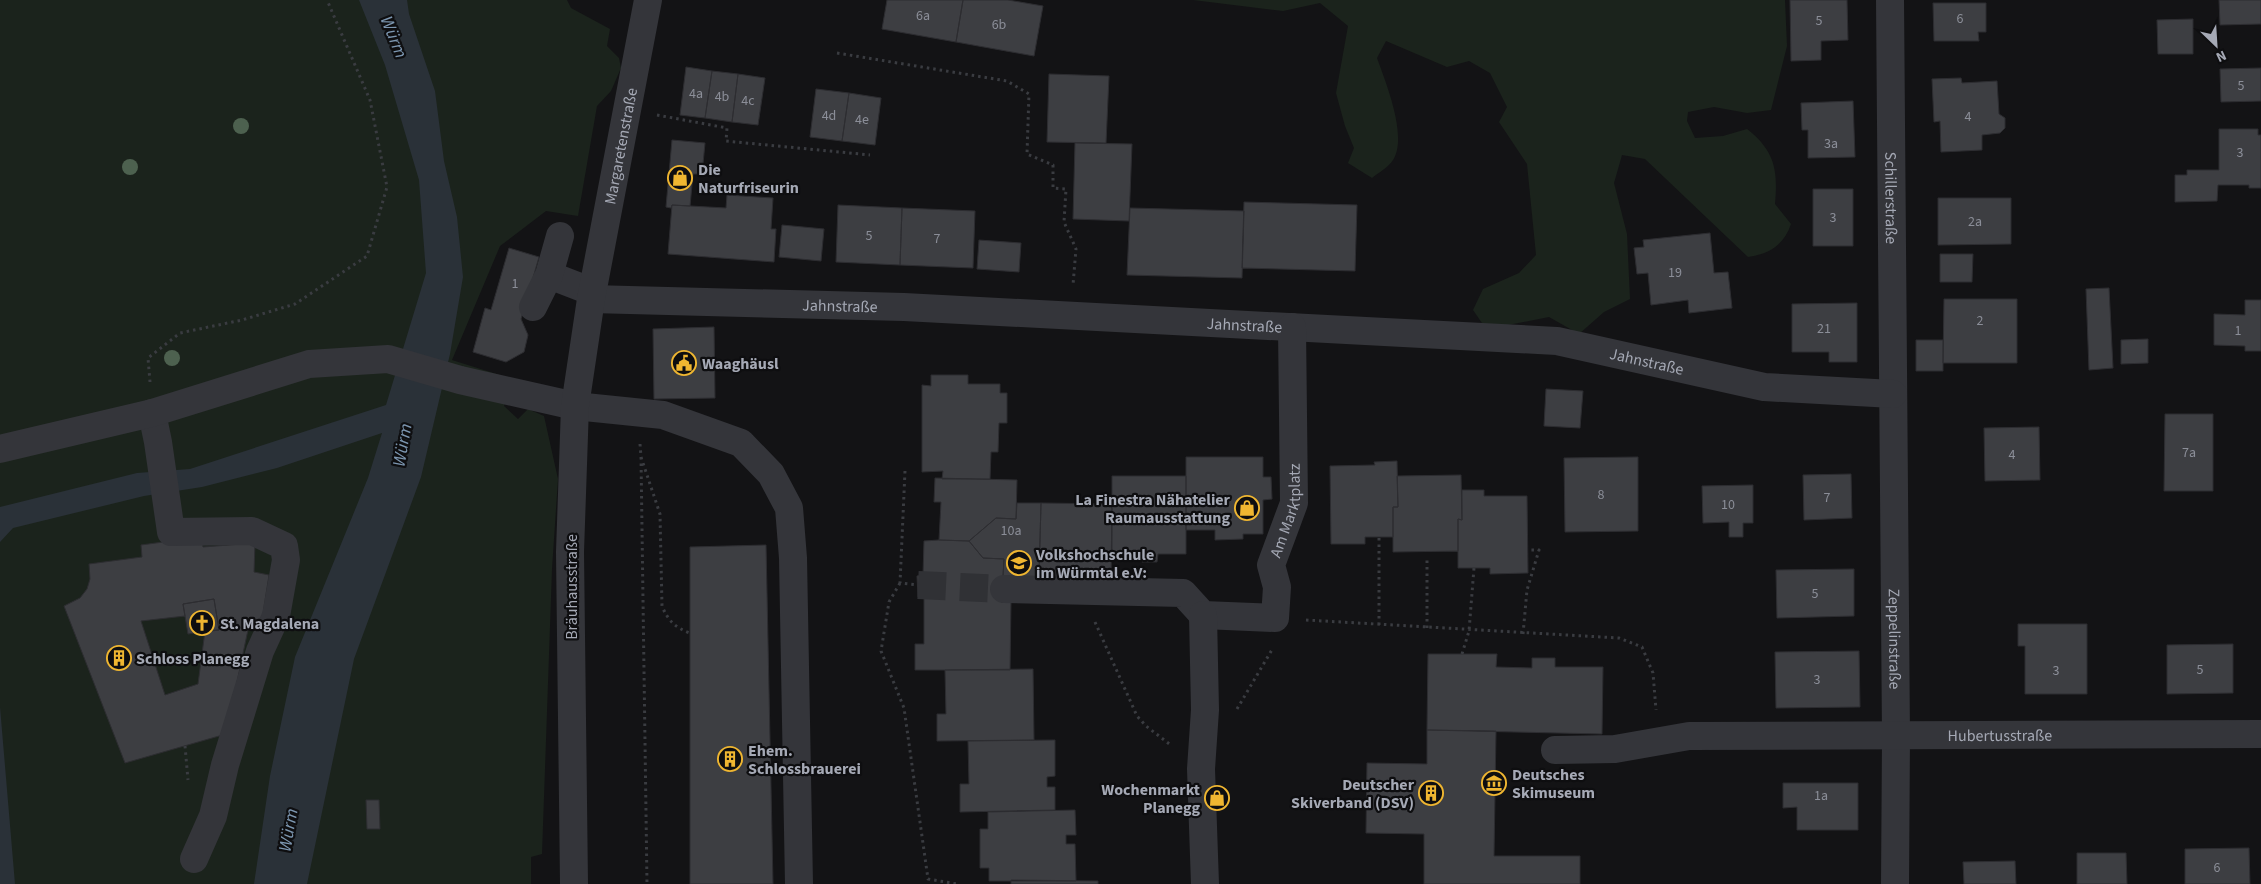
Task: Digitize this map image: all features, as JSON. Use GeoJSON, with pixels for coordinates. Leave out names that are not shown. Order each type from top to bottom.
{"type":"FeatureCollection","features":[{"type":"Feature","properties":{"kind":"street","name":"Margaretenstraße"},"geometry":{"type":"LineString","coordinates":[[592,295],[648,0]]}},
{"type":"Feature","properties":{"kind":"street","name":"Schillerstraße"},"geometry":{"type":"LineString","coordinates":[[1890,0],[1892,394]]}},
{"type":"Feature","properties":{"kind":"street"},"geometry":{"type":"LineString","coordinates":[[534,307],[549,275],[560,236]]}},
{"type":"Feature","properties":{"kind":"street","name":"Jahnstraße"},"geometry":{"type":"LineString","coordinates":[[549,275],[592,295],[904,307],[1557,341],[1764,387],[1892,394]]}},
{"type":"Feature","properties":{"kind":"street","name":"Bräuhausstraße"},"geometry":{"type":"LineString","coordinates":[[574,884],[570,552],[576,406],[592,295]]}},
{"type":"Feature","properties":{"kind":"street","name":"Am Marktplatz"},"geometry":{"type":"LineString","coordinates":[[1275,618],[1276,587],[1271,564],[1294,503],[1292,327]]}},
{"type":"Feature","properties":{"kind":"street"},"geometry":{"type":"LineString","coordinates":[[0,449],[152,413],[309,364],[388,359],[460,380],[576,406],[663,415],[741,443],[771,474],[789,508],[794,568],[799,884]]}},
{"type":"Feature","properties":{"kind":"street","name":"Zeppelinstraße"},"geometry":{"type":"LineString","coordinates":[[1892,394],[1896,737],[1895,884]]}},
{"type":"Feature","properties":{"kind":"street"},"geometry":{"type":"LineString","coordinates":[[152,413],[171,532],[252,530],[284,546],[286,560],[276,616],[260,651],[225,765],[213,816],[194,859]]}},
{"type":"Feature","properties":{"kind":"street"},"geometry":{"type":"LineString","coordinates":[[1004,589],[1182,593],[1203,615],[1205,710],[1200,769],[1205,884]]}},
{"type":"Feature","properties":{"kind":"street"},"geometry":{"type":"LineString","coordinates":[[1203,615],[1275,618]]}},
{"type":"Feature","properties":{"kind":"street","name":"Hubertusstraße"},"geometry":{"type":"LineString","coordinates":[[1555,750],[1615,749],[1689,736],[1896,737],[2261,734]]}},
{"type":"Feature","properties":{"kind":"path"},"geometry":{"type":"LineString","coordinates":[[152,413],[148,358],[180,334],[242,320],[295,304],[367,256],[387,187],[370,100],[326,0]]}},
{"type":"Feature","properties":{"kind":"path"},"geometry":{"type":"LineString","coordinates":[[838,53],[1007,81],[1030,94],[1027,154],[1053,165],[1053,188],[1066,189],[1064,222],[1076,249],[1070,315]]}},
{"type":"Feature","properties":{"kind":"path"},"geometry":{"type":"LineString","coordinates":[[627,110],[727,128],[726,142],[870,155]]}},
{"type":"Feature","properties":{"kind":"path"},"geometry":{"type":"LineString","coordinates":[[639,412],[647,884]]}},
{"type":"Feature","properties":{"kind":"path"},"geometry":{"type":"LineString","coordinates":[[641,456],[660,514],[662,606],[666,617],[678,629],[690,634]]}},
{"type":"Feature","properties":{"kind":"path"},"geometry":{"type":"LineString","coordinates":[[904,471],[900,583],[889,602],[881,651],[904,708],[928,879],[957,884]]}},
{"type":"Feature","properties":{"kind":"path"},"geometry":{"type":"LineString","coordinates":[[1379,537],[1379,625]]}},
{"type":"Feature","properties":{"kind":"path"},"geometry":{"type":"LineString","coordinates":[[1523,634],[1527,590],[1539,550],[1528,550]]}},
{"type":"Feature","properties":{"kind":"path"},"geometry":{"type":"LineString","coordinates":[[1426,628],[1427,560]]}},
{"type":"Feature","properties":{"kind":"path"},"geometry":{"type":"LineString","coordinates":[[1462,654],[1468,631],[1474,568]]}},
{"type":"Feature","properties":{"kind":"path"},"geometry":{"type":"LineString","coordinates":[[900,583],[918,585]]}},
{"type":"Feature","properties":{"kind":"path"},"geometry":{"type":"LineString","coordinates":[[1081,592],[1138,716],[1146,726]]}},
{"type":"Feature","properties":{"kind":"path"},"geometry":{"type":"LineString","coordinates":[[1235,712],[1274,647],[1275,618],[1468,631],[1618,638],[1642,647],[1653,673],[1659,740]]}},
{"type":"Feature","properties":{"kind":"shaded area"},"geometry":{"type":"Polygon","coordinates":[[[0,0],[567,0],[571,8],[610,29],[607,46],[619,58],[621,68],[611,91],[597,106],[578,216],[546,211],[500,246],[452,360],[512,379],[504,406],[518,419],[528,409],[544,416],[558,479],[552,569],[542,854],[531,857],[531,884],[0,884],[0,0]]]}},
{"type":"Feature","properties":{"kind":"shaded area"},"geometry":{"type":"Polygon","coordinates":[[[1193,0],[1785,0],[1787,46],[1771,110],[1747,113],[1714,107],[1688,112],[1687,121],[1695,138],[1723,136],[1747,129],[1756,137],[1764,145],[1773,162],[1776,181],[1775,204],[1791,224],[1784,238],[1775,247],[1763,254],[1748,257],[1645,159],[1622,155],[1614,183],[1627,234],[1630,299],[1604,312],[1579,334],[1549,317],[1508,325],[1484,326],[1473,310],[1483,289],[1519,273],[1536,255],[1527,164],[1499,122],[1507,107],[1490,73],[1469,61],[1447,67],[1386,41],[1377,58],[1394,110],[1397,124],[1397,150],[1391,163],[1372,178],[1348,163],[1354,148],[1345,126],[1336,93],[1348,26],[1320,3],[1283,11],[1193,0]]]}},
{"type":"Feature","properties":{"kind":"water","name":"Würm"},"geometry":{"type":"Polygon","coordinates":[[[359,0],[407,0],[409,14],[435,91],[444,161],[457,217],[463,277],[450,354],[421,477],[354,659],[307,884],[254,884],[270,776],[295,657],[368,478],[382,433],[277,468],[202,487],[144,496],[13,528],[0,542],[0,507],[137,473],[190,469],[386,405],[426,273],[419,180],[385,65],[359,0]]]}},
{"type":"Feature","properties":{"kind":"water"},"geometry":{"type":"Polygon","coordinates":[[[0,707],[15,884],[0,884],[0,707]]]}},
{"type":"Feature","properties":{"kind":"building"},"geometry":{"type":"Polygon","coordinates":[[[887,0],[963,0],[956,42],[882,29],[887,0]]]}},
{"type":"Feature","properties":{"kind":"building"},"geometry":{"type":"Polygon","coordinates":[[[963,0],[1008,0],[1043,6],[1034,56],[956,42],[963,0]]]}},
{"type":"Feature","properties":{"kind":"building"},"geometry":{"type":"Polygon","coordinates":[[[1790,0],[1847,0],[1848,40],[1821,41],[1821,60],[1791,61],[1790,0]]]}},
{"type":"Feature","properties":{"kind":"building"},"geometry":{"type":"Polygon","coordinates":[[[2219,0],[2261,0],[2261,24],[2220,25],[2219,0]]]}},
{"type":"Feature","properties":{"kind":"building"},"geometry":{"type":"Polygon","coordinates":[[[1933,3],[1986,3],[1986,32],[1978,32],[1979,41],[1934,41],[1933,3]]]}},
{"type":"Feature","properties":{"kind":"building"},"geometry":{"type":"Polygon","coordinates":[[[2193,19],[2193,54],[2158,54],[2157,20],[2193,19]]]}},
{"type":"Feature","properties":{"kind":"building"},"geometry":{"type":"Polygon","coordinates":[[[686,67],[712,71],[705,118],[680,115],[686,67]]]}},
{"type":"Feature","properties":{"kind":"building"},"geometry":{"type":"Polygon","coordinates":[[[2261,68],[2261,101],[2221,102],[2220,69],[2261,68]]]}},
{"type":"Feature","properties":{"kind":"building"},"geometry":{"type":"Polygon","coordinates":[[[712,71],[738,74],[732,122],[705,118],[712,71]]]}},
{"type":"Feature","properties":{"kind":"building"},"geometry":{"type":"Polygon","coordinates":[[[738,74],[765,78],[758,125],[732,122],[738,74]]]}},
{"type":"Feature","properties":{"kind":"building"},"geometry":{"type":"Polygon","coordinates":[[[1049,74],[1109,76],[1106,143],[1047,142],[1049,74]]]}},
{"type":"Feature","properties":{"kind":"building"},"geometry":{"type":"Polygon","coordinates":[[[1961,78],[1962,83],[1997,81],[1999,114],[2005,118],[2005,128],[2000,133],[1982,135],[1982,150],[1941,152],[1940,121],[1934,122],[1932,79],[1961,78]]]}},
{"type":"Feature","properties":{"kind":"building"},"geometry":{"type":"Polygon","coordinates":[[[816,89],[849,93],[842,141],[810,137],[816,89]]]}},
{"type":"Feature","properties":{"kind":"building"},"geometry":{"type":"Polygon","coordinates":[[[849,93],[881,98],[875,145],[842,141],[849,93]]]}},
{"type":"Feature","properties":{"kind":"building"},"geometry":{"type":"Polygon","coordinates":[[[1853,101],[1855,157],[1808,158],[1808,130],[1802,130],[1801,103],[1853,101]]]}},
{"type":"Feature","properties":{"kind":"building"},"geometry":{"type":"Polygon","coordinates":[[[2219,129],[2258,129],[2258,135],[2261,135],[2261,188],[2249,188],[2249,185],[2218,185],[2217,201],[2175,202],[2175,175],[2187,175],[2187,170],[2219,170],[2219,129]]]}},
{"type":"Feature","properties":{"kind":"building"},"geometry":{"type":"Polygon","coordinates":[[[672,140],[705,143],[702,174],[693,174],[690,206],[672,205],[671,208],[666,207],[672,140]]]}},
{"type":"Feature","properties":{"kind":"building"},"geometry":{"type":"Polygon","coordinates":[[[1075,143],[1132,144],[1129,221],[1073,219],[1075,143]]]}},
{"type":"Feature","properties":{"kind":"building"},"geometry":{"type":"Polygon","coordinates":[[[1813,189],[1853,189],[1853,246],[1813,246],[1813,189]]]}},
{"type":"Feature","properties":{"kind":"building"},"geometry":{"type":"Polygon","coordinates":[[[727,195],[773,198],[771,229],[776,229],[774,262],[668,254],[672,205],[726,208],[727,195]]]}},
{"type":"Feature","properties":{"kind":"building"},"geometry":{"type":"Polygon","coordinates":[[[1938,198],[2011,198],[2011,244],[1938,245],[1938,198]]]}},
{"type":"Feature","properties":{"kind":"building"},"geometry":{"type":"Polygon","coordinates":[[[1244,202],[1357,205],[1355,271],[1242,268],[1244,202]]]}},
{"type":"Feature","properties":{"kind":"building"},"geometry":{"type":"Polygon","coordinates":[[[838,205],[902,208],[900,265],[836,262],[838,205]]]}},
{"type":"Feature","properties":{"kind":"building"},"geometry":{"type":"Polygon","coordinates":[[[902,208],[975,211],[973,268],[900,265],[902,208]]]}},
{"type":"Feature","properties":{"kind":"building"},"geometry":{"type":"Polygon","coordinates":[[[1130,208],[1244,211],[1242,278],[1127,275],[1130,208]]]}},
{"type":"Feature","properties":{"kind":"building"},"geometry":{"type":"Polygon","coordinates":[[[782,225],[824,229],[821,261],[779,257],[782,225]]]}},
{"type":"Feature","properties":{"kind":"building"},"geometry":{"type":"Polygon","coordinates":[[[1710,233],[1714,273],[1728,272],[1732,308],[1689,313],[1688,300],[1651,305],[1648,273],[1637,274],[1634,248],[1644,247],[1643,240],[1710,233]]]}},
{"type":"Feature","properties":{"kind":"building"},"geometry":{"type":"Polygon","coordinates":[[[979,240],[1021,243],[1019,272],[977,269],[979,240]]]}},
{"type":"Feature","properties":{"kind":"building"},"geometry":{"type":"Polygon","coordinates":[[[509,248],[539,257],[521,319],[528,335],[524,352],[506,362],[473,352],[485,308],[491,310],[509,248]]]}},
{"type":"Feature","properties":{"kind":"building"},"geometry":{"type":"Polygon","coordinates":[[[1940,254],[1973,254],[1972,282],[1940,282],[1940,254]]]}},
{"type":"Feature","properties":{"kind":"building"},"geometry":{"type":"Polygon","coordinates":[[[2109,288],[2113,368],[2089,370],[2086,289],[2109,288]]]}},
{"type":"Feature","properties":{"kind":"building"},"geometry":{"type":"Polygon","coordinates":[[[1944,299],[2017,299],[2017,363],[1943,363],[1944,299]]]}},
{"type":"Feature","properties":{"kind":"building"},"geometry":{"type":"Polygon","coordinates":[[[2245,300],[2261,300],[2261,351],[2245,351],[2245,346],[2214,345],[2214,314],[2245,315],[2245,300]]]}},
{"type":"Feature","properties":{"kind":"building"},"geometry":{"type":"Polygon","coordinates":[[[1857,303],[1857,362],[1829,362],[1829,352],[1792,352],[1792,304],[1857,303]]]}},
{"type":"Feature","properties":{"kind":"building","name":"Waaghäusl"},"geometry":{"type":"Polygon","coordinates":[[[714,327],[715,398],[654,399],[653,329],[714,327]]]}},
{"type":"Feature","properties":{"kind":"building"},"geometry":{"type":"Polygon","coordinates":[[[2148,339],[2148,363],[2121,364],[2121,340],[2148,339]]]}},
{"type":"Feature","properties":{"kind":"building"},"geometry":{"type":"Polygon","coordinates":[[[1916,340],[1943,340],[1943,371],[1916,371],[1916,340]]]}},
{"type":"Feature","properties":{"kind":"building"},"geometry":{"type":"Polygon","coordinates":[[[931,375],[968,375],[968,384],[1000,384],[1000,393],[1007,393],[1007,423],[999,423],[998,452],[991,452],[990,479],[942,479],[943,471],[922,472],[922,385],[931,386],[931,375]]]}},
{"type":"Feature","properties":{"kind":"building"},"geometry":{"type":"Polygon","coordinates":[[[1546,389],[1583,391],[1580,428],[1544,426],[1546,389]]]}},
{"type":"Feature","properties":{"kind":"building"},"geometry":{"type":"Polygon","coordinates":[[[2165,414],[2213,414],[2213,491],[2164,491],[2165,414]]]}},
{"type":"Feature","properties":{"kind":"building"},"geometry":{"type":"Polygon","coordinates":[[[2039,427],[2040,480],[1985,481],[1984,428],[2039,427]]]}},
{"type":"Feature","properties":{"kind":"building"},"geometry":{"type":"Polygon","coordinates":[[[1186,457],[1263,457],[1263,477],[1271,477],[1272,499],[1263,500],[1263,534],[1243,534],[1243,539],[1215,540],[1215,530],[1186,530],[1186,457]]]}},
{"type":"Feature","properties":{"kind":"building"},"geometry":{"type":"Polygon","coordinates":[[[1638,457],[1638,531],[1565,532],[1564,458],[1638,457]]]}},
{"type":"Feature","properties":{"kind":"building"},"geometry":{"type":"Polygon","coordinates":[[[1397,461],[1398,507],[1393,507],[1393,537],[1365,537],[1365,544],[1331,544],[1330,466],[1375,465],[1374,462],[1397,461]]]}},
{"type":"Feature","properties":{"kind":"building"},"geometry":{"type":"Polygon","coordinates":[[[1851,474],[1852,518],[1804,520],[1803,475],[1851,474]]]}},
{"type":"Feature","properties":{"kind":"building"},"geometry":{"type":"Polygon","coordinates":[[[1461,475],[1462,520],[1458,519],[1458,551],[1393,552],[1393,507],[1398,507],[1397,476],[1461,475]]]}},
{"type":"Feature","properties":{"kind":"building"},"geometry":{"type":"Polygon","coordinates":[[[1112,476],[1186,476],[1186,554],[1158,554],[1157,562],[1142,562],[1142,554],[1112,554],[1112,476]]]}},
{"type":"Feature","properties":{"kind":"building"},"geometry":{"type":"Polygon","coordinates":[[[935,478],[1017,480],[1016,519],[996,518],[969,541],[939,540],[941,502],[934,502],[935,478]]]}},
{"type":"Feature","properties":{"kind":"building"},"geometry":{"type":"Polygon","coordinates":[[[1753,485],[1753,523],[1743,523],[1743,537],[1729,537],[1729,522],[1703,523],[1702,486],[1753,485]]]}},
{"type":"Feature","properties":{"kind":"building"},"geometry":{"type":"Polygon","coordinates":[[[1462,490],[1484,490],[1484,496],[1527,496],[1528,573],[1490,574],[1490,568],[1458,568],[1458,519],[1462,520],[1462,490]]]}},
{"type":"Feature","properties":{"kind":"building"},"geometry":{"type":"Polygon","coordinates":[[[1017,503],[1041,503],[1039,577],[1003,576],[1004,559],[983,558],[969,541],[996,518],[1016,519],[1017,503]]]}},
{"type":"Feature","properties":{"kind":"building"},"geometry":{"type":"Polygon","coordinates":[[[1041,503],[1112,504],[1111,577],[1086,577],[1086,582],[1039,577],[1041,503]]]}},
{"type":"Feature","properties":{"kind":"building","name":"Schloss Planegg"},"geometry":{"type":"Polygon","coordinates":[[[201,537],[203,547],[255,543],[254,572],[269,575],[261,626],[249,625],[226,734],[125,763],[64,606],[80,598],[87,589],[90,579],[89,564],[142,557],[141,545],[201,537]],[[214,599],[183,604],[185,616],[141,621],[165,695],[198,684],[205,631],[219,630],[214,599]]]}},
{"type":"Feature","properties":{"kind":"building"},"geometry":{"type":"Polygon","coordinates":[[[924,541],[969,541],[983,558],[1004,559],[1003,576],[1011,600],[1010,670],[915,670],[915,644],[924,644],[924,597],[918,597],[917,576],[923,575],[924,541]]]}},
{"type":"Feature","properties":{"kind":"building","name":"Ehem. Schlossbrauerei"},"geometry":{"type":"Polygon","coordinates":[[[766,545],[773,884],[690,884],[690,547],[766,545]]]}},
{"type":"Feature","properties":{"kind":"building"},"geometry":{"type":"Polygon","coordinates":[[[1854,569],[1854,616],[1777,618],[1776,570],[1854,569]]]}},
{"type":"Feature","properties":{"kind":"building","name":"St. Magdalena"},"geometry":{"type":"Polygon","coordinates":[[[214,599],[219,630],[188,634],[183,604],[214,599]]]}},
{"type":"Feature","properties":{"kind":"building"},"geometry":{"type":"Polygon","coordinates":[[[2018,624],[2087,624],[2087,694],[2025,694],[2025,646],[2018,646],[2018,624]]]}},
{"type":"Feature","properties":{"kind":"building"},"geometry":{"type":"Polygon","coordinates":[[[2233,644],[2233,693],[2167,694],[2167,645],[2233,644]]]}},
{"type":"Feature","properties":{"kind":"building"},"geometry":{"type":"Polygon","coordinates":[[[1859,651],[1860,707],[1776,708],[1775,652],[1859,651]]]}},
{"type":"Feature","properties":{"kind":"building"},"geometry":{"type":"Polygon","coordinates":[[[1428,654],[1497,654],[1496,667],[1532,668],[1532,658],[1555,658],[1555,667],[1603,667],[1602,734],[1427,730],[1428,654]]]}},
{"type":"Feature","properties":{"kind":"building"},"geometry":{"type":"Polygon","coordinates":[[[1033,669],[1034,740],[937,741],[937,714],[946,714],[945,670],[1033,669]]]}},
{"type":"Feature","properties":{"kind":"building","name":"Deutscher Skiverband (DSV)"},"geometry":{"type":"Polygon","coordinates":[[[1427,730],[1496,731],[1494,856],[1580,856],[1580,884],[1424,884],[1424,834],[1366,833],[1367,763],[1427,764],[1427,730]]]}},
{"type":"Feature","properties":{"kind":"building"},"geometry":{"type":"Polygon","coordinates":[[[1055,740],[1055,776],[1047,777],[1047,787],[1055,787],[1055,810],[960,812],[960,784],[969,784],[968,741],[1055,740]]]}},
{"type":"Feature","properties":{"kind":"building"},"geometry":{"type":"Polygon","coordinates":[[[1783,783],[1858,783],[1858,830],[1797,830],[1797,807],[1783,808],[1783,783]]]}},
{"type":"Feature","properties":{"kind":"building"},"geometry":{"type":"Polygon","coordinates":[[[366,800],[379,800],[380,829],[367,829],[366,800]]]}},
{"type":"Feature","properties":{"kind":"building"},"geometry":{"type":"Polygon","coordinates":[[[1075,810],[1076,835],[1066,835],[1066,844],[1075,844],[1076,881],[989,881],[989,868],[980,868],[980,829],[988,829],[988,812],[1075,810]]]}},
{"type":"Feature","properties":{"kind":"building"},"geometry":{"type":"Polygon","coordinates":[[[2249,848],[2250,884],[2185,884],[2185,849],[2249,848]]]}},
{"type":"Feature","properties":{"kind":"building"},"geometry":{"type":"Polygon","coordinates":[[[2077,853],[2126,853],[2127,884],[2077,884],[2077,853]]]}},
{"type":"Feature","properties":{"kind":"building"},"geometry":{"type":"Polygon","coordinates":[[[2015,861],[2016,884],[1964,884],[1963,862],[2015,861]]]}},
{"type":"Feature","properties":{"kind":"building"},"geometry":{"type":"Polygon","coordinates":[[[1011,880],[1098,881],[1098,884],[1011,884],[1011,880]]]}},
{"type":"Feature","properties":{"kind":"tunnel"},"geometry":{"type":"LineString","coordinates":[[918,585],[1004,589]]}},
{"type":"Feature","properties":{"kind":"place","name":"Die Naturfriseurin"},"geometry":{"type":"Point","coordinates":[680,178]}},
{"type":"Feature","properties":{"kind":"place","name":"Waaghäusl"},"geometry":{"type":"Point","coordinates":[684,363]}},
{"type":"Feature","properties":{"kind":"place","name":"La Finestra Nähatelier Raumausstattung"},"geometry":{"type":"Point","coordinates":[1247,508]}},
{"type":"Feature","properties":{"kind":"place","name":"Volkshochschule im Würmtal e.V:"},"geometry":{"type":"Point","coordinates":[1019,563]}},
{"type":"Feature","properties":{"kind":"place","name":"St. Magdalena"},"geometry":{"type":"Point","coordinates":[202,623]}},
{"type":"Feature","properties":{"kind":"place","name":"Schloss Planegg"},"geometry":{"type":"Point","coordinates":[119,658]}},
{"type":"Feature","properties":{"kind":"place","name":"Ehem. Schlossbrauerei"},"geometry":{"type":"Point","coordinates":[730,759]}},
{"type":"Feature","properties":{"kind":"place","name":"Deutsches Skimuseum"},"geometry":{"type":"Point","coordinates":[1494,783]}},
{"type":"Feature","properties":{"kind":"place","name":"Deutscher Skiverband (DSV)"},"geometry":{"type":"Point","coordinates":[1431,793]}},
{"type":"Feature","properties":{"kind":"place","name":"Wochenmarkt Planegg"},"geometry":{"type":"Point","coordinates":[1217,798]}}]}
